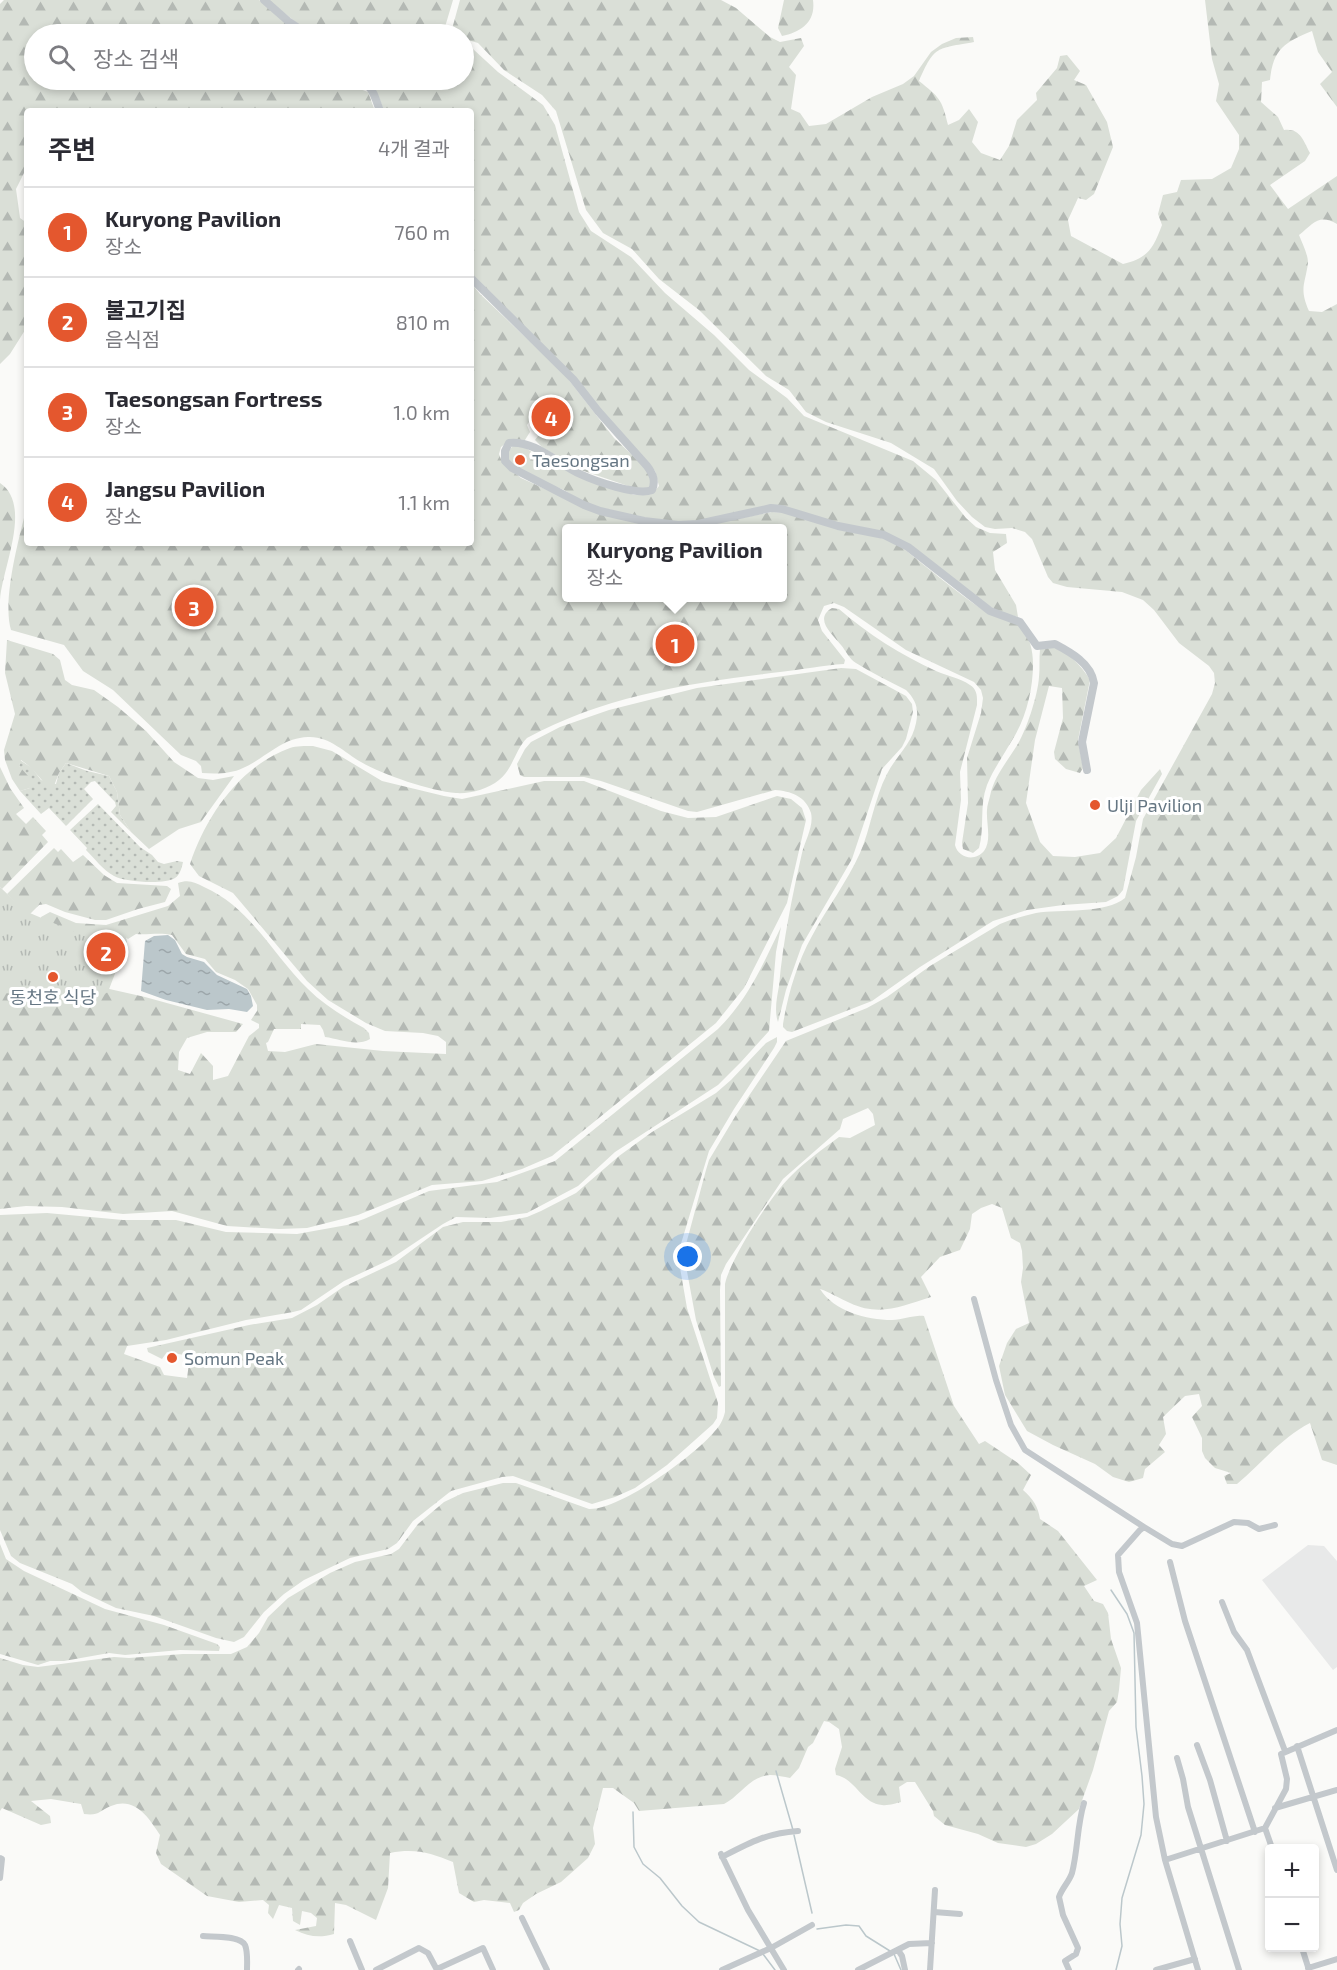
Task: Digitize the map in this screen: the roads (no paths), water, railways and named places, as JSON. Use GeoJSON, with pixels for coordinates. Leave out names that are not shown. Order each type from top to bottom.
{"type":"FeatureCollection","features":[{"type":"Feature","properties":{"kind":"street"},"geometry":{"type":"LineString","coordinates":[[264,0],[293,24]]}},
{"type":"Feature","properties":{"kind":"street"},"geometry":{"type":"LineString","coordinates":[[373,90],[379,108]]}},
{"type":"Feature","properties":{"kind":"street"},"geometry":{"type":"LineString","coordinates":[[474,281],[573,379],[610,426],[648,466],[653,473],[654,483],[652,490],[647,492],[630,491],[579,474],[556,459],[519,442],[509,443],[505,451],[505,460],[512,468],[584,505],[644,521],[670,524]]}},
{"type":"Feature","properties":{"kind":"street"},"geometry":{"type":"LineString","coordinates":[[698,524],[771,508],[782,509],[838,526],[884,535],[908,547],[990,611],[1020,622],[1037,646],[1055,644],[1083,663],[1091,673],[1094,683],[1082,742],[1087,770]]}},
{"type":"Feature","properties":{"kind":"street"},"geometry":{"type":"LineString","coordinates":[[974,1299],[1011,1425],[1025,1450],[1172,1544],[1182,1546],[1234,1522],[1248,1523],[1259,1529],[1275,1525]]}},
{"type":"Feature","properties":{"kind":"street"},"geometry":{"type":"LineString","coordinates":[[1144,1527],[1118,1555],[1118,1562],[1137,1623],[1156,1817],[1164,1860],[1198,1970]]}},
{"type":"Feature","properties":{"kind":"street"},"geometry":{"type":"LineString","coordinates":[[1170,1562],[1185,1621],[1254,1832]]}},
{"type":"Feature","properties":{"kind":"street"},"geometry":{"type":"LineString","coordinates":[[1222,1602],[1234,1632],[1247,1650],[1285,1751]]}},
{"type":"Feature","properties":{"kind":"street"},"geometry":{"type":"LineString","coordinates":[[1164,1860],[1265,1828],[1286,1789],[1287,1779],[1281,1754],[1337,1730]]}},
{"type":"Feature","properties":{"kind":"street"},"geometry":{"type":"LineString","coordinates":[[1197,1745],[1210,1780],[1227,1841]]}},
{"type":"Feature","properties":{"kind":"street"},"geometry":{"type":"LineString","coordinates":[[1297,1746],[1337,1870]]}},
{"type":"Feature","properties":{"kind":"street"},"geometry":{"type":"LineString","coordinates":[[1177,1758],[1188,1807],[1239,1970]]}},
{"type":"Feature","properties":{"kind":"street"},"geometry":{"type":"LineString","coordinates":[[1275,1808],[1337,1791]]}},
{"type":"Feature","properties":{"kind":"street"},"geometry":{"type":"LineString","coordinates":[[1069,1970],[1065,1960],[1076,1954],[1078,1948],[1063,1915],[1059,1897],[1067,1884],[1076,1857],[1080,1815],[1084,1803]]}},
{"type":"Feature","properties":{"kind":"street"},"geometry":{"type":"LineString","coordinates":[[1265,1828],[1271,1844]]}},
{"type":"Feature","properties":{"kind":"street"},"geometry":{"type":"LineString","coordinates":[[784,1970],[748,1910],[722,1855],[772,1834],[798,1831]]}},
{"type":"Feature","properties":{"kind":"street"},"geometry":{"type":"LineString","coordinates":[[0,1858],[2,1859],[0,1878]]}},
{"type":"Feature","properties":{"kind":"street"},"geometry":{"type":"LineString","coordinates":[[930,1970],[935,1890]]}},
{"type":"Feature","properties":{"kind":"street"},"geometry":{"type":"LineString","coordinates":[[934,1912],[960,1914]]}},
{"type":"Feature","properties":{"kind":"street"},"geometry":{"type":"LineString","coordinates":[[522,1918],[547,1970]]}},
{"type":"Feature","properties":{"kind":"street"},"geometry":{"type":"LineString","coordinates":[[722,1970],[771,1948],[812,1925]]}},
{"type":"Feature","properties":{"kind":"street"},"geometry":{"type":"LineString","coordinates":[[203,1936],[240,1940],[246,1947],[247,1970]]}},
{"type":"Feature","properties":{"kind":"street"},"geometry":{"type":"LineString","coordinates":[[350,1941],[362,1970]]}},
{"type":"Feature","properties":{"kind":"street"},"geometry":{"type":"LineString","coordinates":[[858,1970],[909,1944],[932,1943]]}},
{"type":"Feature","properties":{"kind":"street"},"geometry":{"type":"LineString","coordinates":[[376,1970],[420,1948],[428,1953],[437,1969],[483,1948],[493,1970]]}},
{"type":"Feature","properties":{"kind":"street"},"geometry":{"type":"LineString","coordinates":[[898,1950],[905,1970]]}},
{"type":"Feature","properties":{"kind":"street"},"geometry":{"type":"LineString","coordinates":[[1303,1952],[1308,1969],[1337,1959]]}},
{"type":"Feature","properties":{"kind":"street"},"geometry":{"type":"LineString","coordinates":[[1156,1970],[1195,1959]]}},
{"type":"Feature","properties":{"kind":"water"},"geometry":{"type":"Polygon","coordinates":[[[168,935],[175,940],[182,954],[204,962],[217,975],[247,989],[253,1006],[247,1012],[229,1009],[207,1010],[141,991],[145,941],[154,936],[168,935]]]}},
{"type":"Feature","properties":{"kind":"waterway"},"geometry":{"type":"LineString","coordinates":[[1111,1590],[1127,1614],[1134,1633],[1136,1727],[1144,1804],[1141,1835],[1122,1898],[1120,1924],[1122,1946],[1116,1970]]}},
{"type":"Feature","properties":{"kind":"waterway"},"geometry":{"type":"LineString","coordinates":[[776,1771],[793,1830]]}},
{"type":"Feature","properties":{"kind":"waterway"},"geometry":{"type":"LineString","coordinates":[[633,1812],[634,1847],[643,1864],[660,1878],[682,1906],[699,1922],[760,1951]]}},
{"type":"Feature","properties":{"kind":"waterway"},"geometry":{"type":"LineString","coordinates":[[794,1835],[812,1913]]}},
{"type":"Feature","properties":{"kind":"waterway"},"geometry":{"type":"LineString","coordinates":[[817,1929],[846,1925],[859,1926],[866,1936],[890,1951]]}},
{"type":"Feature","properties":{"kind":"waterway"},"geometry":{"type":"LineString","coordinates":[[763,1954],[775,1970]]}},
{"type":"Feature","properties":{"kind":"waterway"},"geometry":{"type":"LineString","coordinates":[[894,1954],[901,1970]]}},
{"type":"Feature","properties":{"kind":"place","name":"Jangsu Pavilion"},"geometry":{"type":"Point","coordinates":[551,417]}},
{"type":"Feature","properties":{"kind":"place","name":"Taesongsan"},"geometry":{"type":"Point","coordinates":[520,460]}},
{"type":"Feature","properties":{"kind":"place","name":"Taesongsan Fortress"},"geometry":{"type":"Point","coordinates":[194,607]}},
{"type":"Feature","properties":{"kind":"place","name":"Kuryong Pavilion"},"geometry":{"type":"Point","coordinates":[675,644]}},
{"type":"Feature","properties":{"kind":"place","name":"Ulji Pavilion"},"geometry":{"type":"Point","coordinates":[1095,805]}},
{"type":"Feature","properties":{"kind":"place","name":"불고기집"},"geometry":{"type":"Point","coordinates":[106,952]}},
{"type":"Feature","properties":{"kind":"place","name":"동천호 식당"},"geometry":{"type":"Point","coordinates":[53,977]}},
{"type":"Feature","properties":{"kind":"place","name":"Somun Peak"},"geometry":{"type":"Point","coordinates":[172,1358]}}]}
